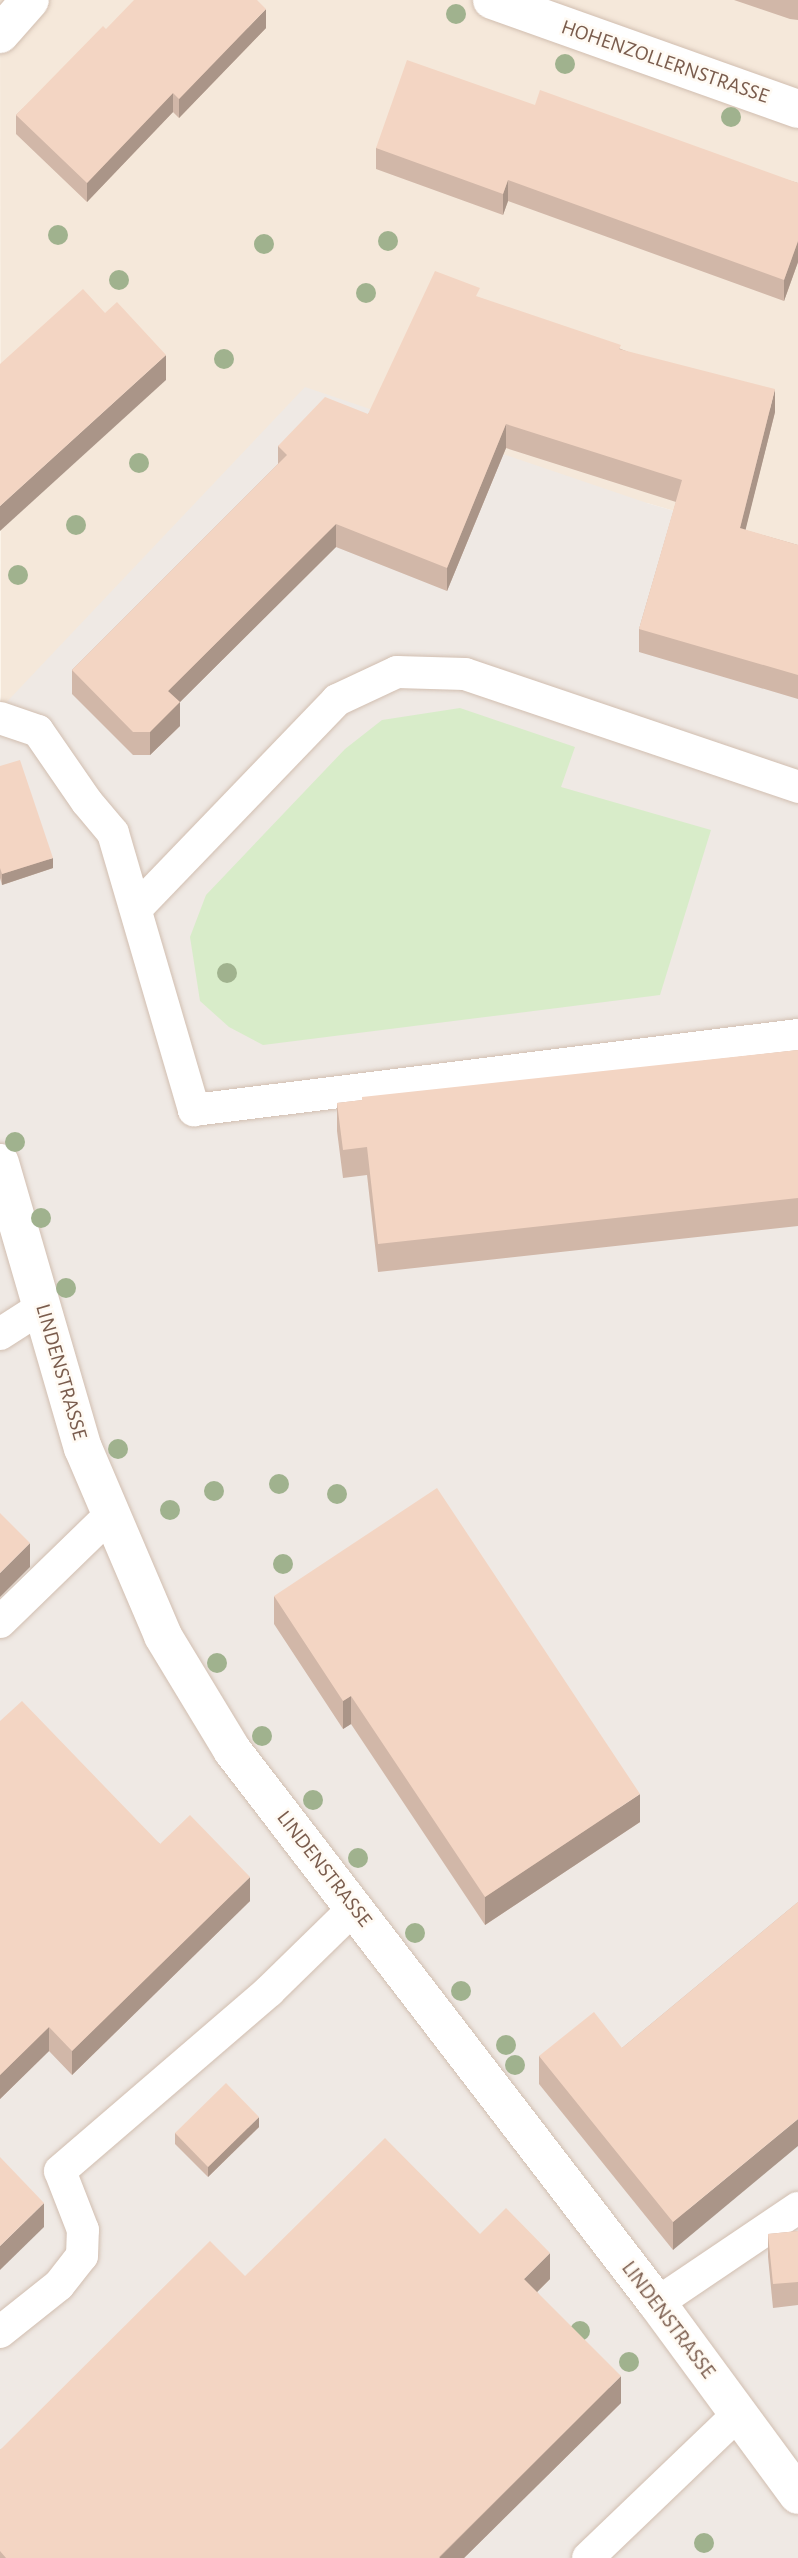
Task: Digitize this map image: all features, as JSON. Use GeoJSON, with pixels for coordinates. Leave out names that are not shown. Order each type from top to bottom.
{"type":"FeatureCollection","features":[{"type":"Feature","properties":{"kind":"street"},"geometry":{"type":"LineString","coordinates":[[0,34],[30,0]]}},
{"type":"Feature","properties":{"kind":"street","name":"HOHENZOLLERNSTRASSE"},"geometry":{"type":"LineString","coordinates":[[492,0],[798,109]]}},
{"type":"Feature","properties":{"kind":"street","name":"LINDENSTRASSE"},"geometry":{"type":"LineString","coordinates":[[2,1179],[83,1448],[163,1636],[232,1750],[657,2303],[798,2495]]}},
{"type":"Feature","properties":{"kind":"lane"},"geometry":{"type":"LineString","coordinates":[[136,909],[337,700],[397,672],[465,674],[798,787]]}},
{"type":"Feature","properties":{"kind":"lane"},"geometry":{"type":"LineString","coordinates":[[0,718],[38,731],[113,833],[194,1110],[798,1035]]}},
{"type":"Feature","properties":{"kind":"lane"},"geometry":{"type":"LineString","coordinates":[[0,1334],[42,1307]]}},
{"type":"Feature","properties":{"kind":"lane"},"geometry":{"type":"LineString","coordinates":[[0,1622],[111,1514]]}},
{"type":"Feature","properties":{"kind":"lane"},"geometry":{"type":"LineString","coordinates":[[0,2332],[59,2285],[82,2256],[83,2230],[60,2171],[269,1991],[354,1908]]}},
{"type":"Feature","properties":{"kind":"lane"},"geometry":{"type":"LineString","coordinates":[[657,2303],[798,2208]]}},
{"type":"Feature","properties":{"kind":"lane"},"geometry":{"type":"LineString","coordinates":[[588,2558],[738,2414]]}},
{"type":"Feature","properties":{"kind":"shaded area"},"geometry":{"type":"Polygon","coordinates":[[[0,0],[798,0],[798,547],[647,503],[1,708],[0,0]]]}},
{"type":"Feature","properties":{"kind":"shaded area"},"geometry":{"type":"Polygon","coordinates":[[[305,387],[647,503],[798,547],[798,2558],[0,2558],[0,709],[305,387]]]}},
{"type":"Feature","properties":{"kind":"green space"},"geometry":{"type":"Polygon","coordinates":[[[460,708],[575,747],[561,787],[711,830],[660,995],[263,1045],[229,1027],[200,1001],[190,937],[206,895],[345,749],[382,720],[460,708]]]}},
{"type":"Feature","properties":{"kind":"building"},"geometry":{"type":"Polygon","coordinates":[[[134,0],[257,0],[266,9],[179,99],[173,93],[87,183],[16,115],[103,26],[106,29],[134,0]]]}},
{"type":"Feature","properties":{"kind":"building"},"geometry":{"type":"Polygon","coordinates":[[[407,60],[535,105],[540,90],[798,183],[798,241],[784,280],[508,180],[503,194],[376,148],[407,60]]]}},
{"type":"Feature","properties":{"kind":"building"},"geometry":{"type":"Polygon","coordinates":[[[435,271],[480,288],[476,296],[621,345],[619,349],[775,389],[740,528],[798,545],[798,675],[639,629],[682,480],[506,424],[447,568],[336,524],[168,691],[180,702],[150,732],[133,732],[72,670],[287,455],[278,446],[325,397],[368,414],[435,271]]]}},
{"type":"Feature","properties":{"kind":"building"},"geometry":{"type":"Polygon","coordinates":[[[83,289],[105,313],[117,302],[166,355],[0,506],[0,364],[83,289]]]}},
{"type":"Feature","properties":{"kind":"building"},"geometry":{"type":"Polygon","coordinates":[[[20,760],[53,858],[2,874],[0,766],[20,760]]]}},
{"type":"Feature","properties":{"kind":"building"},"geometry":{"type":"Polygon","coordinates":[[[798,1050],[798,1198],[378,1244],[367,1147],[343,1150],[337,1103],[362,1100],[362,1097],[798,1050]]]}},
{"type":"Feature","properties":{"kind":"building"},"geometry":{"type":"Polygon","coordinates":[[[437,1488],[640,1794],[485,1897],[351,1696],[343,1701],[274,1596],[437,1488]]]}},
{"type":"Feature","properties":{"kind":"building"},"geometry":{"type":"Polygon","coordinates":[[[0,1513],[30,1543],[0,1573],[0,1513]]]}},
{"type":"Feature","properties":{"kind":"building"},"geometry":{"type":"Polygon","coordinates":[[[22,1701],[160,1844],[190,1815],[250,1877],[72,2051],[49,2027],[0,2075],[0,1721],[22,1701]]]}},
{"type":"Feature","properties":{"kind":"building"},"geometry":{"type":"Polygon","coordinates":[[[798,1902],[798,2119],[673,2222],[539,2056],[594,2012],[622,2048],[798,1902]]]}},
{"type":"Feature","properties":{"kind":"building"},"geometry":{"type":"Polygon","coordinates":[[[226,2083],[259,2117],[208,2167],[175,2133],[226,2083]]]}},
{"type":"Feature","properties":{"kind":"building"},"geometry":{"type":"Polygon","coordinates":[[[385,2138],[480,2234],[506,2208],[550,2253],[524,2279],[621,2376],[440,2558],[6,2558],[0,2551],[0,2450],[210,2241],[245,2276],[385,2138]]]}},
{"type":"Feature","properties":{"kind":"building"},"geometry":{"type":"Polygon","coordinates":[[[0,2157],[44,2203],[0,2246],[0,2157]]]}},
{"type":"Feature","properties":{"kind":"building"},"geometry":{"type":"Polygon","coordinates":[[[798,2231],[798,2282],[773,2284],[768,2234],[798,2231]]]}}]}
